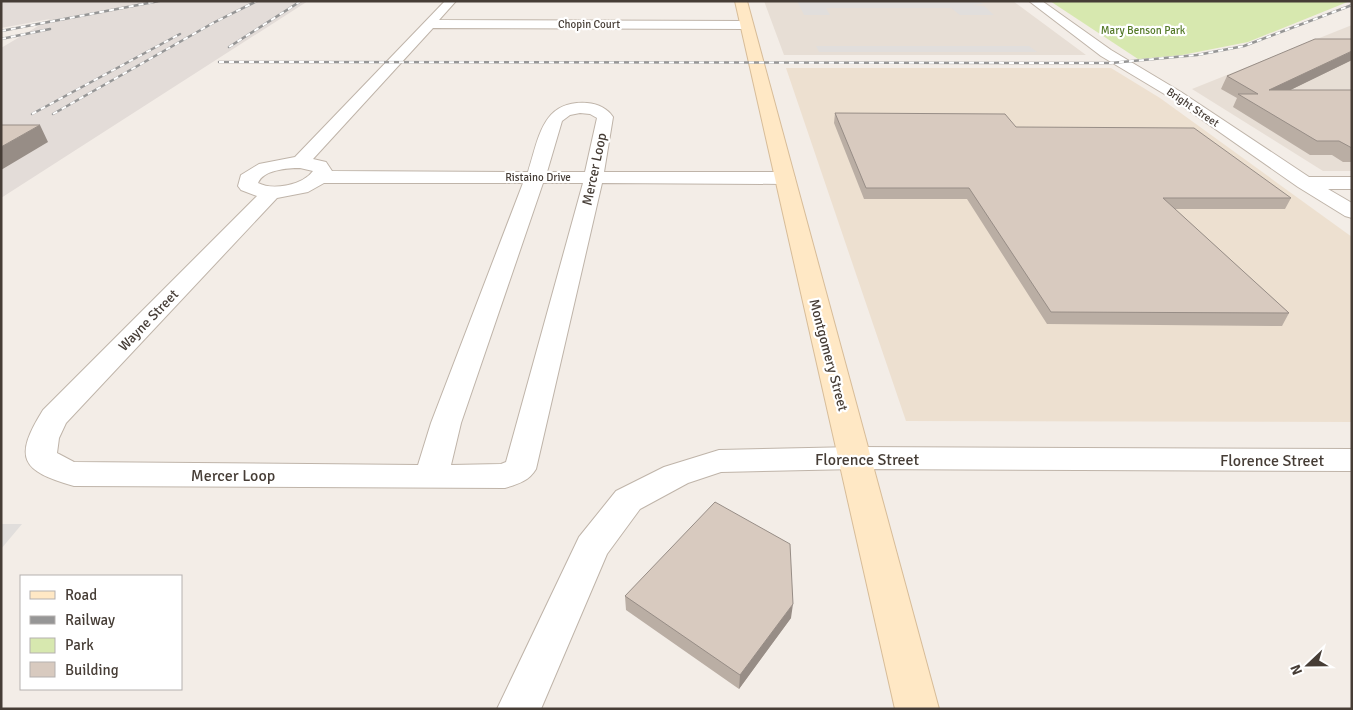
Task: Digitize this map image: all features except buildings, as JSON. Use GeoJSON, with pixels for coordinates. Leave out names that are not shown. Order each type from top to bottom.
{"type":"FeatureCollection","features":[{"type":"Feature","properties":{"kind":"main road","name":"Montgomery Street"},"geometry":{"type":"LineString","coordinates":[[744,13],[805,265],[917,709]]}},
{"type":"Feature","properties":{"kind":"street"},"geometry":{"type":"LineString","coordinates":[[300,162],[452,1]]}},
{"type":"Feature","properties":{"kind":"street","name":"Bright Street"},"geometry":{"type":"LineString","coordinates":[[1034,1],[1106,53],[1176,94],[1304,183],[1352,212]]}},
{"type":"Feature","properties":{"kind":"street","name":"Chopin Court"},"geometry":{"type":"LineString","coordinates":[[435,19],[744,13]]}},
{"type":"Feature","properties":{"kind":"street","name":"Mercer Loop"},"geometry":{"type":"LineString","coordinates":[[40,456],[48,466],[74,474],[431,477],[505,476],[520,469],[594,177],[605,117],[600,111],[581,108],[561,112],[554,119],[536,178],[446,423],[431,477]]}},
{"type":"Feature","properties":{"kind":"street"},"geometry":{"type":"LineString","coordinates":[[300,162],[319,166],[323,171],[321,177],[304,186],[272,192],[251,188],[247,183],[248,179],[265,168],[300,162]]}},
{"type":"Feature","properties":{"kind":"street","name":"Ristaino Drive"},"geometry":{"type":"LineString","coordinates":[[321,177],[785,178]]}},
{"type":"Feature","properties":{"kind":"street"},"geometry":{"type":"LineString","coordinates":[[1304,183],[1352,183]]}},
{"type":"Feature","properties":{"kind":"street","name":"Wayne Street"},"geometry":{"type":"LineString","coordinates":[[40,456],[40,446],[44,432],[54,417],[272,192]]}},
{"type":"Feature","properties":{"kind":"street","name":"Florence Street"},"geometry":{"type":"LineString","coordinates":[[519,709],[592,547],[628,500],[676,475],[719,461],[855,458],[1352,460]]}},
{"type":"Feature","properties":{"kind":"shaded area"},"geometry":{"type":"Polygon","coordinates":[[[1,1],[308,1],[1,198],[1,48],[50,19],[1,28],[1,1]]]}},
{"type":"Feature","properties":{"kind":"shaded area"},"geometry":{"type":"Polygon","coordinates":[[[764,1],[1013,1],[1086,55],[784,55],[764,1]]]}},
{"type":"Feature","properties":{"kind":"shaded area"},"geometry":{"type":"Polygon","coordinates":[[[797,1],[967,1],[980,2],[983,4],[972,5],[984,6],[994,15],[960,15],[951,8],[826,8],[830,15],[804,15],[797,1]]]}},
{"type":"Feature","properties":{"kind":"shaded area"},"geometry":{"type":"Polygon","coordinates":[[[1352,25],[1352,171],[1323,171],[1192,89],[1352,25]]]}},
{"type":"Feature","properties":{"kind":"shaded area"},"geometry":{"type":"Polygon","coordinates":[[[816,46],[1029,46],[1037,52],[819,52],[816,46]]]}},
{"type":"Feature","properties":{"kind":"shaded area"},"geometry":{"type":"Polygon","coordinates":[[[786,68],[1111,68],[1160,98],[1352,237],[1352,422],[906,421],[786,68]]]}},
{"type":"Feature","properties":{"kind":"shaded area"},"geometry":{"type":"Polygon","coordinates":[[[1,524],[22,524],[1,549],[1,524]]]}},
{"type":"Feature","properties":{"kind":"green space","name":"Mary Benson Park"},"geometry":{"type":"Polygon","coordinates":[[[1050,1],[1350,1],[1248,42],[1182,55],[1138,59],[1050,1]]]}},
{"type":"Feature","properties":{"kind":"railway"},"geometry":{"type":"LineString","coordinates":[[1,31],[159,1]]}},
{"type":"Feature","properties":{"kind":"railway"},"geometry":{"type":"LineString","coordinates":[[53,114],[213,23],[257,1]]}},
{"type":"Feature","properties":{"kind":"railway"},"geometry":{"type":"LineString","coordinates":[[229,47],[301,1]]}},
{"type":"Feature","properties":{"kind":"railway"},"geometry":{"type":"LineString","coordinates":[[219,62],[1111,63],[1197,55],[1244,46],[1352,5]]}},
{"type":"Feature","properties":{"kind":"railway"},"geometry":{"type":"LineString","coordinates":[[1,39],[50,29]]}},
{"type":"Feature","properties":{"kind":"railway"},"geometry":{"type":"LineString","coordinates":[[32,114],[180,34]]}}]}
